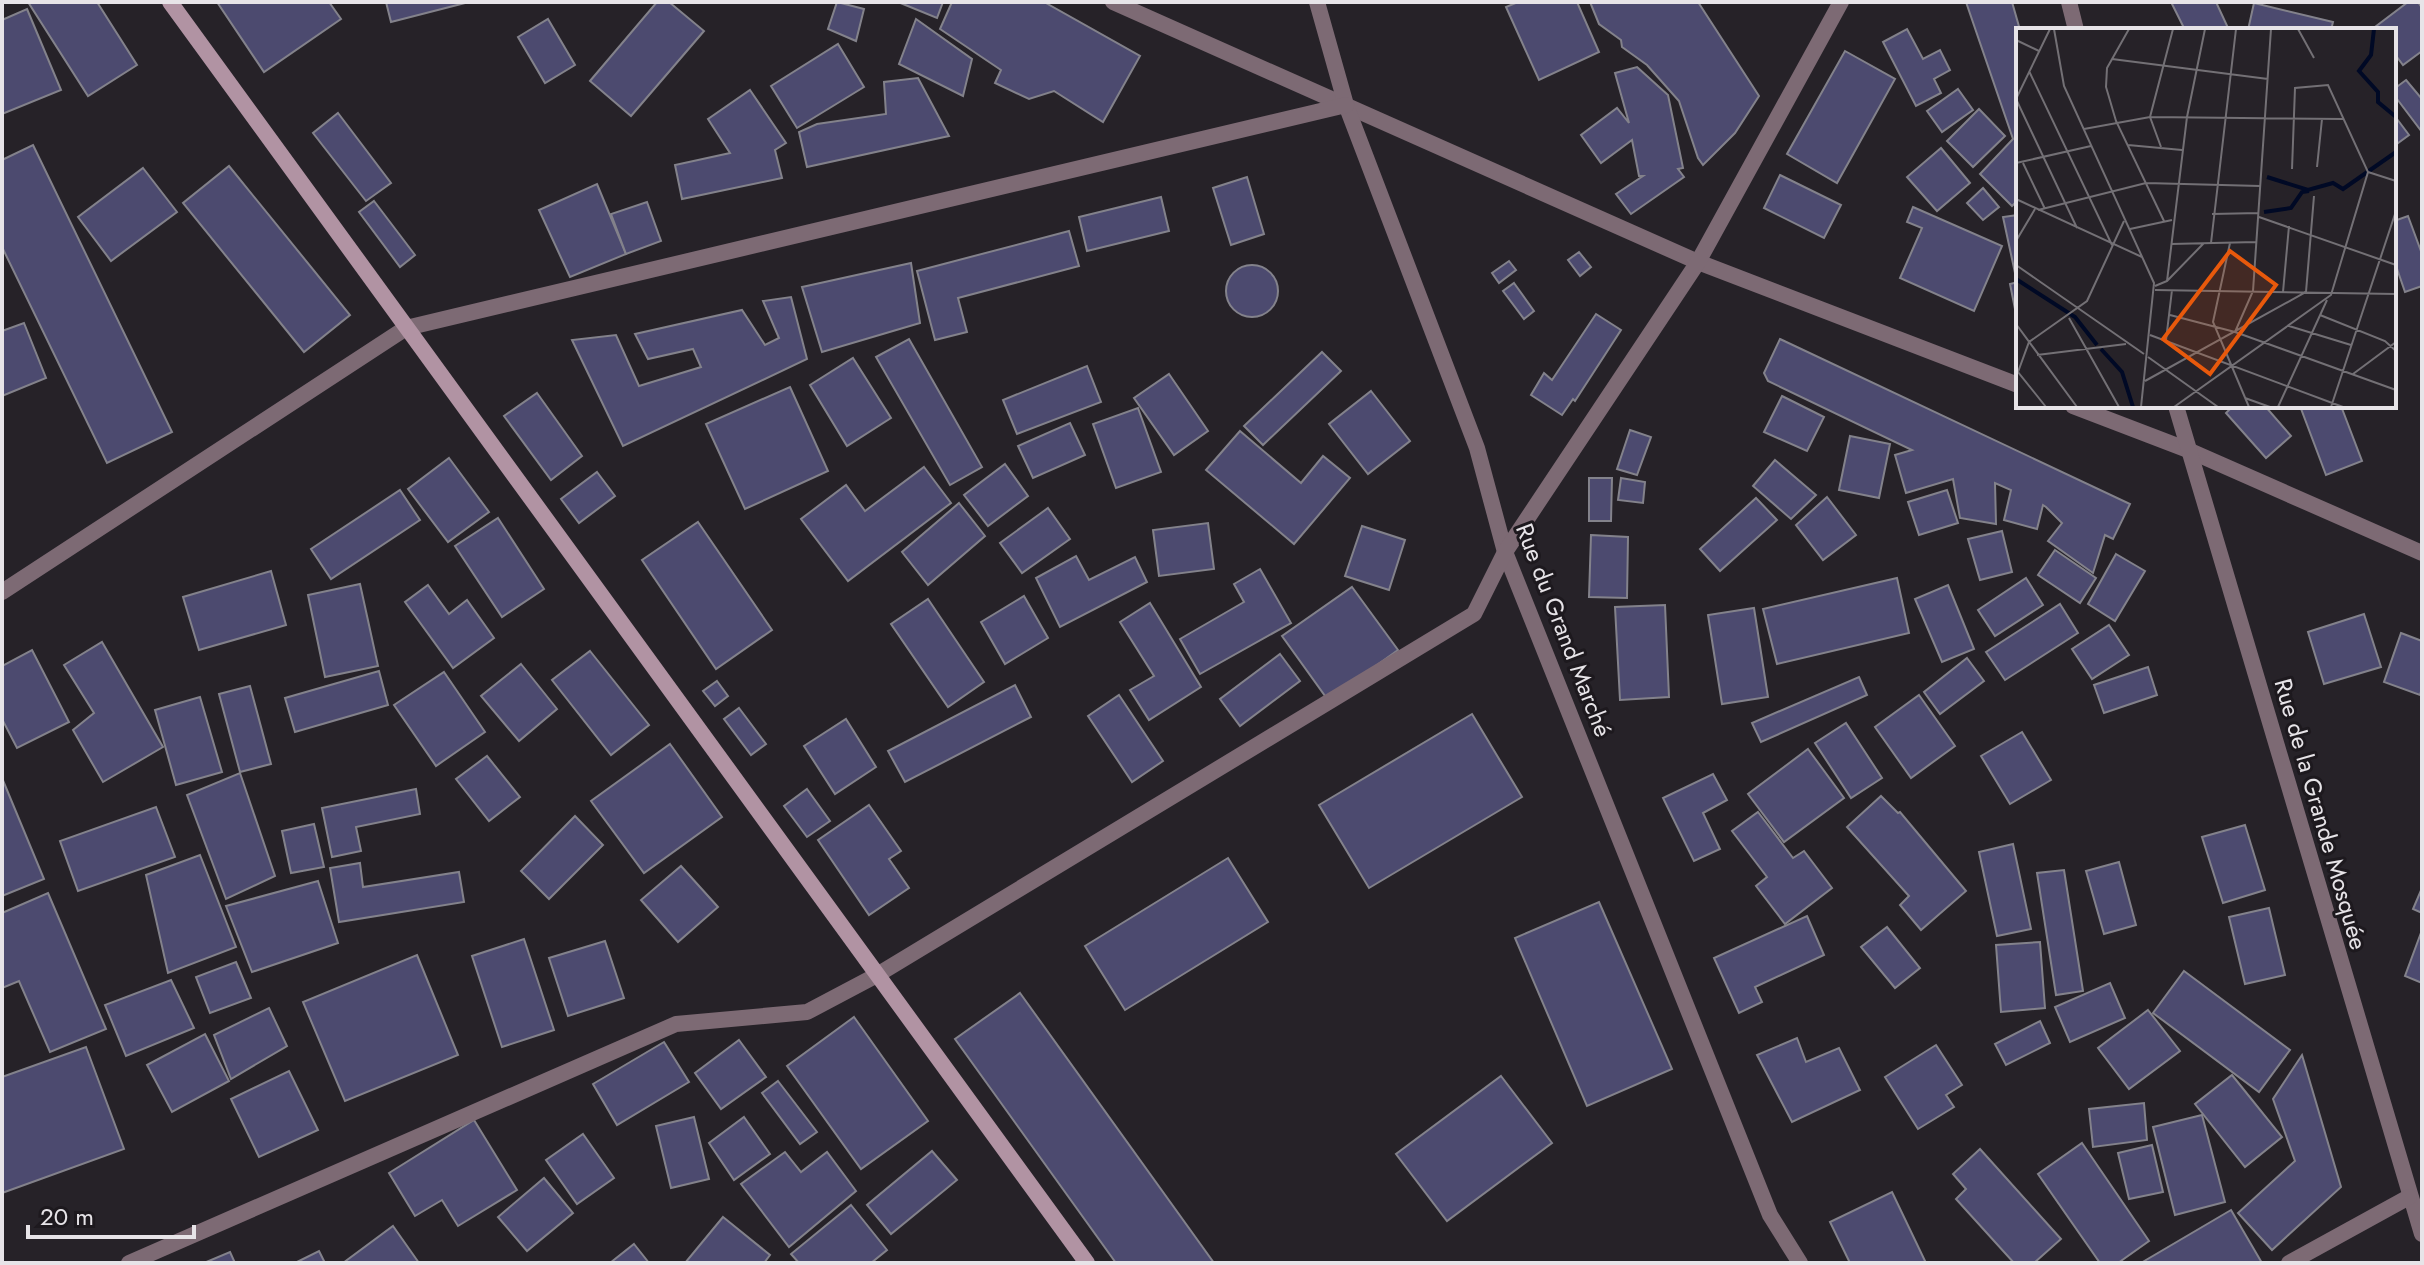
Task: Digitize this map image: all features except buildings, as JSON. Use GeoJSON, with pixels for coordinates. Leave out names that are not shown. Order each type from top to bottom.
{"type":"FeatureCollection","features":[{"type":"Feature","properties":{"kind":"main road"},"geometry":{"type":"LineString","coordinates":[[170,2],[1087,1263]]}},
{"type":"Feature","properties":{"kind":"street"},"geometry":{"type":"LineString","coordinates":[[1113,2],[1698,262],[2016,384]]}},
{"type":"Feature","properties":{"kind":"street","name":"Rue du Grand Marché"},"geometry":{"type":"LineString","coordinates":[[1317,2],[1346,105],[1477,448],[1505,552],[1770,1215],[1800,1263]]}},
{"type":"Feature","properties":{"kind":"street"},"geometry":{"type":"LineString","coordinates":[[129,1263],[676,1024],[807,1012],[877,975],[1474,614],[1505,552],[1698,262],[1841,2]]}},
{"type":"Feature","properties":{"kind":"street"},"geometry":{"type":"LineString","coordinates":[[2069,2],[2076,28]]}},
{"type":"Feature","properties":{"kind":"street"},"geometry":{"type":"LineString","coordinates":[[2,592],[406,328],[1346,105]]}},
{"type":"Feature","properties":{"kind":"street"},"geometry":{"type":"LineString","coordinates":[[2078,408],[2188,450],[2422,553]]}},
{"type":"Feature","properties":{"kind":"street","name":"Rue de la Grande Mosquée"},"geometry":{"type":"LineString","coordinates":[[2177,408],[2422,1234]]}},
{"type":"Feature","properties":{"kind":"street"},"geometry":{"type":"LineString","coordinates":[[2289,1263],[2409,1197]]}}]}
